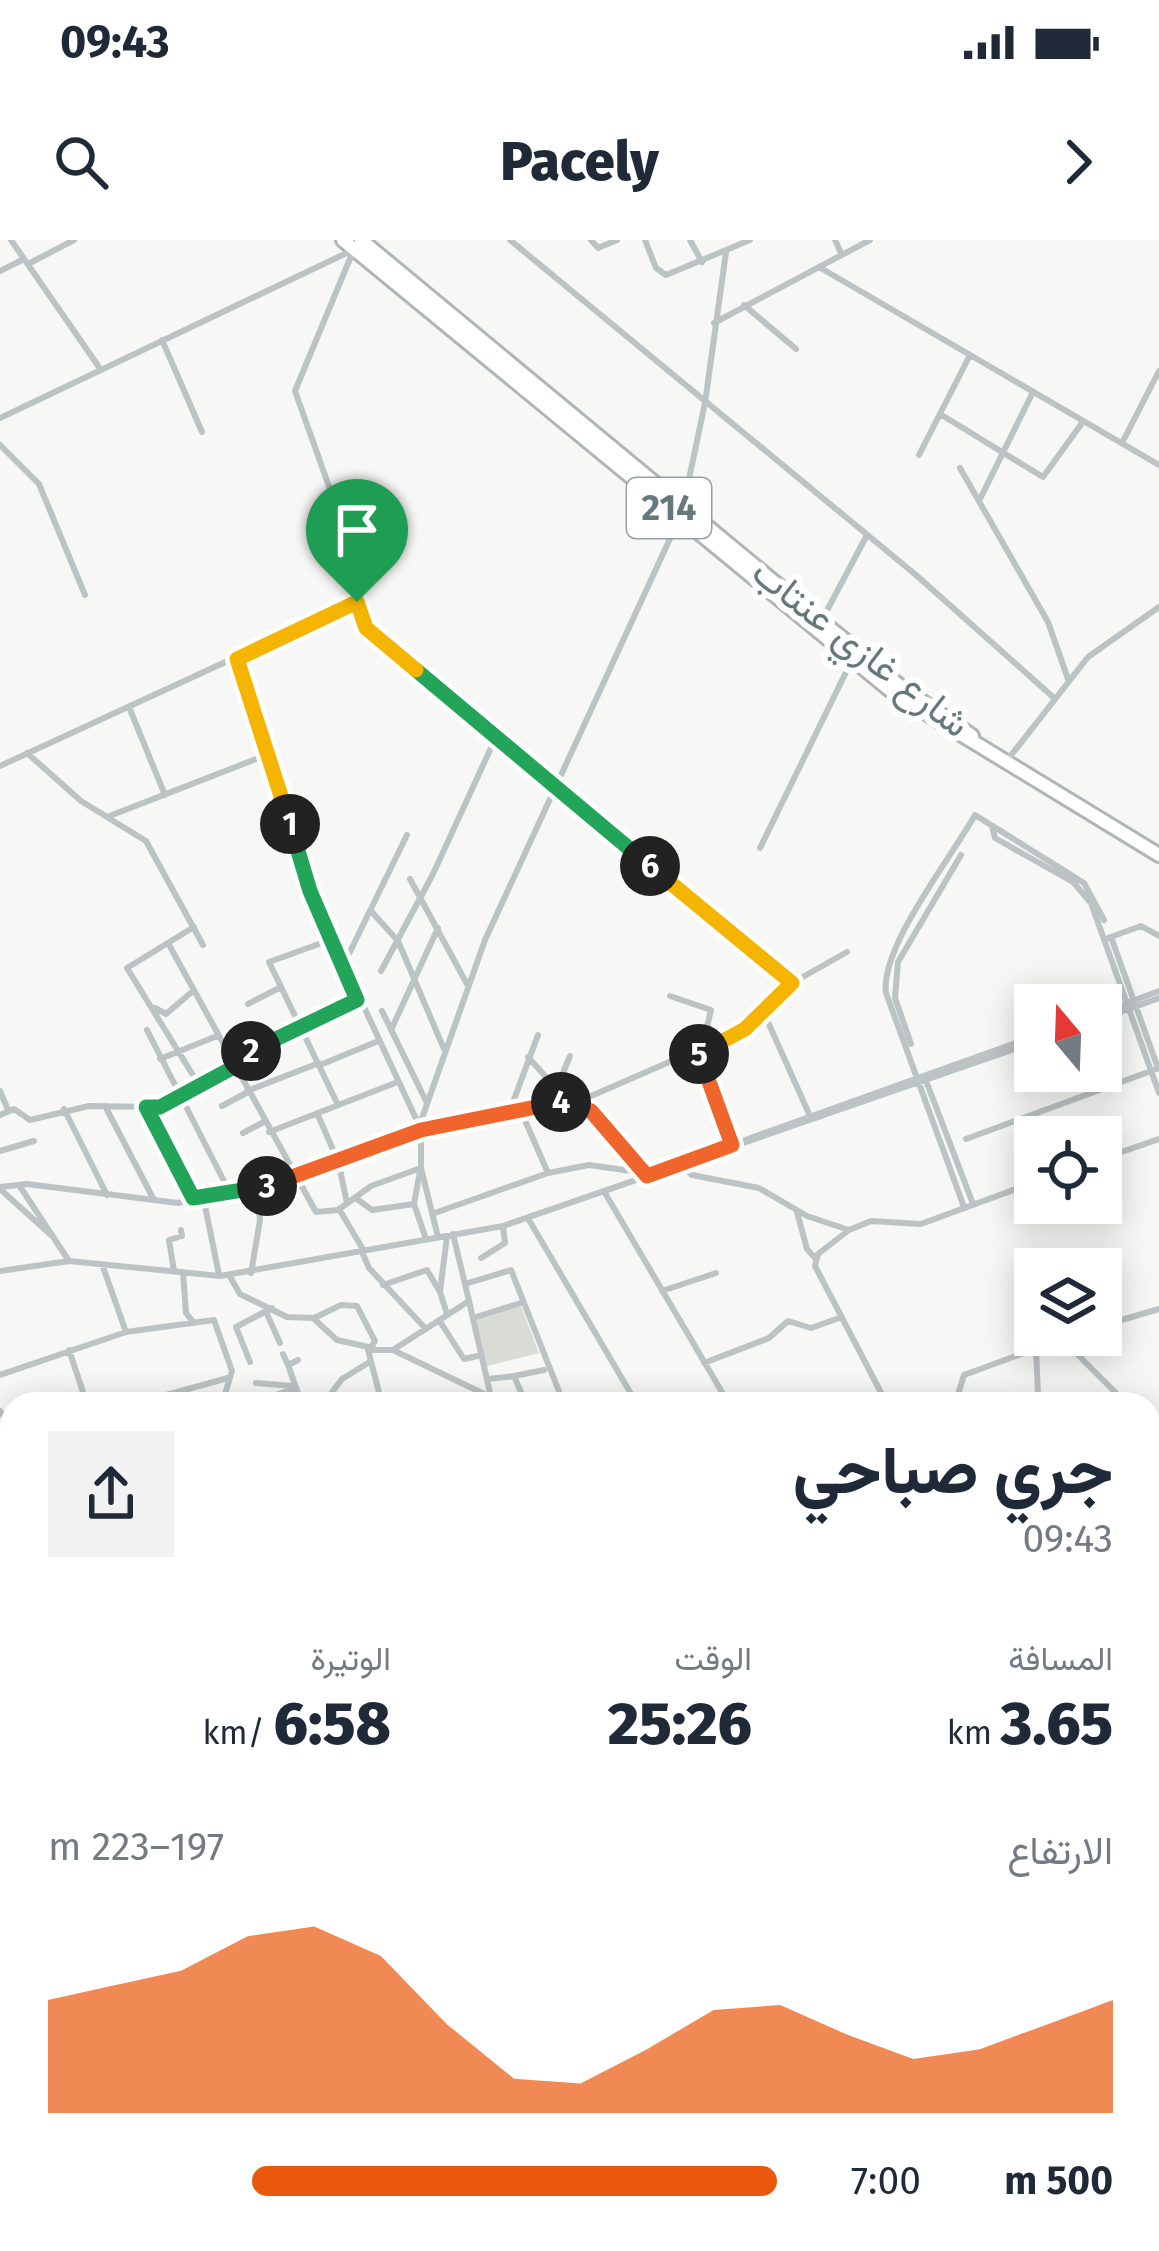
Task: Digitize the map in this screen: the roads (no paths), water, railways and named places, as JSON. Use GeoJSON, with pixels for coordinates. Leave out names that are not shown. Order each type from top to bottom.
{"type":"FeatureCollection","features":[{"type":"Feature","properties":{"kind":"highway","name":"214"},"geometry":{"type":"LineString","coordinates":[[357,242],[853,659],[956,735],[1134,836],[1159,856]]}},
{"type":"Feature","properties":{"kind":"highway","name":"شارع غازي عنتاب"},"geometry":{"type":"LineString","coordinates":[[681,512],[902,686],[1134,836],[1159,846]]}},
{"type":"Feature","properties":{"kind":"street"},"geometry":{"type":"LineString","coordinates":[[11,240],[101,370]]}},
{"type":"Feature","properties":{"kind":"street"},"geometry":{"type":"LineString","coordinates":[[0,271],[74,240]]}},
{"type":"Feature","properties":{"kind":"street"},"geometry":{"type":"LineString","coordinates":[[511,240],[867,535],[1053,697]]}},
{"type":"Feature","properties":{"kind":"street"},"geometry":{"type":"LineString","coordinates":[[591,240],[598,248],[617,240]]}},
{"type":"Feature","properties":{"kind":"street"},"geometry":{"type":"LineString","coordinates":[[646,240],[661,273],[702,262],[747,241]]}},
{"type":"Feature","properties":{"kind":"street"},"geometry":{"type":"LineString","coordinates":[[690,240],[702,262]]}},
{"type":"Feature","properties":{"kind":"street"},"geometry":{"type":"LineString","coordinates":[[835,240],[842,255]]}},
{"type":"Feature","properties":{"kind":"street"},"geometry":{"type":"LineString","coordinates":[[714,323],[870,240]]}},
{"type":"Feature","properties":{"kind":"street"},"geometry":{"type":"LineString","coordinates":[[0,418],[357,242]]}},
{"type":"Feature","properties":{"kind":"street"},"geometry":{"type":"LineString","coordinates":[[0,766],[362,599],[363,582],[295,391],[357,242]]}},
{"type":"Feature","properties":{"kind":"street"},"geometry":{"type":"LineString","coordinates":[[427,1239],[414,1204],[427,1103],[467,984],[681,512],[705,403],[726,253]]}},
{"type":"Feature","properties":{"kind":"street"},"geometry":{"type":"LineString","coordinates":[[819,267],[1159,465]]}},
{"type":"Feature","properties":{"kind":"street"},"geometry":{"type":"LineString","coordinates":[[744,305],[796,349]]}},
{"type":"Feature","properties":{"kind":"street"},"geometry":{"type":"LineString","coordinates":[[162,340],[202,432]]}},
{"type":"Feature","properties":{"kind":"street"},"geometry":{"type":"LineString","coordinates":[[919,455],[970,355]]}},
{"type":"Feature","properties":{"kind":"street"},"geometry":{"type":"LineString","coordinates":[[1122,444],[1159,371]]}},
{"type":"Feature","properties":{"kind":"street"},"geometry":{"type":"LineString","coordinates":[[979,501],[1034,392]]}},
{"type":"Feature","properties":{"kind":"street"},"geometry":{"type":"LineString","coordinates":[[940,414],[1046,476],[1083,422]]}},
{"type":"Feature","properties":{"kind":"street"},"geometry":{"type":"LineString","coordinates":[[0,445],[39,484],[85,595]]}},
{"type":"Feature","properties":{"kind":"street"},"geometry":{"type":"LineString","coordinates":[[960,468],[1048,622],[1068,679]]}},
{"type":"Feature","properties":{"kind":"street"},"geometry":{"type":"LineString","coordinates":[[821,621],[867,535]]}},
{"type":"Feature","properties":{"kind":"street"},"geometry":{"type":"LineString","coordinates":[[357,602],[366,628],[792,983]]}},
{"type":"Feature","properties":{"kind":"street"},"geometry":{"type":"LineString","coordinates":[[1009,758],[1088,656],[1159,607]]}},
{"type":"Feature","properties":{"kind":"street"},"geometry":{"type":"LineString","coordinates":[[237,659],[330,940],[395,1083],[421,1128]]}},
{"type":"Feature","properties":{"kind":"street"},"geometry":{"type":"LineString","coordinates":[[760,848],[853,659]]}},
{"type":"Feature","properties":{"kind":"street"},"geometry":{"type":"LineString","coordinates":[[129,707],[165,795]]}},
{"type":"Feature","properties":{"kind":"street"},"geometry":{"type":"LineString","coordinates":[[381,970],[418,894],[433,874],[496,737]]}},
{"type":"Feature","properties":{"kind":"street"},"geometry":{"type":"LineString","coordinates":[[27,753],[107,817],[146,841],[203,945]]}},
{"type":"Feature","properties":{"kind":"street"},"geometry":{"type":"LineString","coordinates":[[107,817],[268,754]]}},
{"type":"Feature","properties":{"kind":"street"},"geometry":{"type":"LineString","coordinates":[[969,1205],[884,982],[898,945],[975,815],[1084,883],[1104,920]]}},
{"type":"Feature","properties":{"kind":"street"},"geometry":{"type":"LineString","coordinates":[[992,826],[995,838],[1080,887],[1108,938],[1157,1070],[1159,1093]]}},
{"type":"Feature","properties":{"kind":"street"},"geometry":{"type":"LineString","coordinates":[[342,968],[407,836]]}},
{"type":"Feature","properties":{"kind":"street"},"geometry":{"type":"LineString","coordinates":[[911,1044],[896,1012],[892,981],[898,962],[962,855]]}},
{"type":"Feature","properties":{"kind":"street"},"geometry":{"type":"LineString","coordinates":[[410,879],[467,984]]}},
{"type":"Feature","properties":{"kind":"street"},"geometry":{"type":"LineString","coordinates":[[371,911],[398,941],[445,1052]]}},
{"type":"Feature","properties":{"kind":"street"},"geometry":{"type":"LineString","coordinates":[[1108,938],[1141,926],[1159,936]]}},
{"type":"Feature","properties":{"kind":"street"},"geometry":{"type":"LineString","coordinates":[[194,927],[127,968],[199,1085]]}},
{"type":"Feature","properties":{"kind":"street"},"geometry":{"type":"LineString","coordinates":[[391,1030],[438,928]]}},
{"type":"Feature","properties":{"kind":"street"},"geometry":{"type":"LineString","coordinates":[[330,940],[269,962],[338,1105]]}},
{"type":"Feature","properties":{"kind":"street"},"geometry":{"type":"LineString","coordinates":[[168,944],[316,1212],[339,1209],[371,1186],[421,1168]]}},
{"type":"Feature","properties":{"kind":"street"},"geometry":{"type":"LineString","coordinates":[[0,1188],[20,1185],[154,1200],[193,1198],[296,1178],[421,1128],[556,1102],[574,1103],[745,1029],[792,983],[847,952]]}},
{"type":"Feature","properties":{"kind":"street"},"geometry":{"type":"LineString","coordinates":[[248,1004],[281,987]]}},
{"type":"Feature","properties":{"kind":"street"},"geometry":{"type":"LineString","coordinates":[[152,1006],[166,1014],[193,991]]}},
{"type":"Feature","properties":{"kind":"street"},"geometry":{"type":"LineString","coordinates":[[1122,1008],[1159,995]]}},
{"type":"Feature","properties":{"kind":"street"},"geometry":{"type":"LineString","coordinates":[[670,996],[711,1010],[700,1050],[732,1145]]}},
{"type":"Feature","properties":{"kind":"street"},"geometry":{"type":"LineString","coordinates":[[0,1091],[4,1113],[14,1109],[30,1120],[64,1109],[160,1107],[357,1000]]}},
{"type":"Feature","properties":{"kind":"street"},"geometry":{"type":"LineString","coordinates":[[382,1011],[427,1103]]}},
{"type":"Feature","properties":{"kind":"street"},"geometry":{"type":"LineString","coordinates":[[763,1011],[805,1120]]}},
{"type":"Feature","properties":{"kind":"street"},"geometry":{"type":"LineString","coordinates":[[147,1030],[229,1191]]}},
{"type":"Feature","properties":{"kind":"street"},"geometry":{"type":"LineString","coordinates":[[509,1113],[538,1035]]}},
{"type":"Feature","properties":{"kind":"street"},"geometry":{"type":"LineString","coordinates":[[160,1059],[217,1036]]}},
{"type":"Feature","properties":{"kind":"street"},"geometry":{"type":"LineString","coordinates":[[222,1106],[248,1091],[376,1042]]}},
{"type":"Feature","properties":{"kind":"street"},"geometry":{"type":"LineString","coordinates":[[711,1154],[1014,1047]]}},
{"type":"Feature","properties":{"kind":"street"},"geometry":{"type":"LineString","coordinates":[[556,1102],[570,1056]]}},
{"type":"Feature","properties":{"kind":"street"},"geometry":{"type":"LineString","coordinates":[[528,1057],[556,1090]]}},
{"type":"Feature","properties":{"kind":"street"},"geometry":{"type":"LineString","coordinates":[[966,1139],[1157,1070]]}},
{"type":"Feature","properties":{"kind":"street"},"geometry":{"type":"LineString","coordinates":[[269,1132],[395,1083]]}},
{"type":"Feature","properties":{"kind":"street"},"geometry":{"type":"LineString","coordinates":[[574,1103],[613,1132],[644,1174]]}},
{"type":"Feature","properties":{"kind":"street"},"geometry":{"type":"LineString","coordinates":[[104,1106],[154,1200]]}},
{"type":"Feature","properties":{"kind":"street"},"geometry":{"type":"LineString","coordinates":[[146,1107],[193,1198]]}},
{"type":"Feature","properties":{"kind":"street"},"geometry":{"type":"LineString","coordinates":[[64,1109],[106,1196]]}},
{"type":"Feature","properties":{"kind":"street"},"geometry":{"type":"LineString","coordinates":[[521,1111],[548,1173]]}},
{"type":"Feature","properties":{"kind":"street"},"geometry":{"type":"LineString","coordinates":[[317,1113],[338,1161],[347,1203]]}},
{"type":"Feature","properties":{"kind":"street"},"geometry":{"type":"LineString","coordinates":[[0,1271],[69,1261],[224,1276],[503,1226],[805,1120]]}},
{"type":"Feature","properties":{"kind":"street"},"geometry":{"type":"LineString","coordinates":[[243,1133],[264,1122]]}},
{"type":"Feature","properties":{"kind":"street"},"geometry":{"type":"LineString","coordinates":[[1122,1151],[1159,1138]]}},
{"type":"Feature","properties":{"kind":"street"},"geometry":{"type":"LineString","coordinates":[[0,1151],[34,1141]]}},
{"type":"Feature","properties":{"kind":"street"},"geometry":{"type":"LineString","coordinates":[[680,1164],[692,1174],[759,1188],[797,1210],[849,1230]]}},
{"type":"Feature","properties":{"kind":"street"},"geometry":{"type":"LineString","coordinates":[[432,1214],[548,1173],[589,1165],[644,1174]]}},
{"type":"Feature","properties":{"kind":"street"},"geometry":{"type":"LineString","coordinates":[[421,1168],[432,1214],[446,1236],[470,1300],[490,1392]]}},
{"type":"Feature","properties":{"kind":"street"},"geometry":{"type":"LineString","coordinates":[[20,1185],[69,1261]]}},
{"type":"Feature","properties":{"kind":"street"},"geometry":{"type":"LineString","coordinates":[[251,1273],[260,1220],[256,1185]]}},
{"type":"Feature","properties":{"kind":"street"},"geometry":{"type":"LineString","coordinates":[[0,1188],[55,1237]]}},
{"type":"Feature","properties":{"kind":"street"},"geometry":{"type":"LineString","coordinates":[[815,1258],[849,1230],[872,1221],[921,1224],[1014,1189]]}},
{"type":"Feature","properties":{"kind":"street"},"geometry":{"type":"LineString","coordinates":[[605,1193],[722,1392]]}},
{"type":"Feature","properties":{"kind":"street"},"geometry":{"type":"LineString","coordinates":[[203,1196],[224,1276],[241,1294],[287,1317],[313,1318],[341,1305],[357,1306],[375,1341],[368,1350],[378,1392]]}},
{"type":"Feature","properties":{"kind":"street"},"geometry":{"type":"LineString","coordinates":[[358,1199],[372,1210],[414,1204]]}},
{"type":"Feature","properties":{"kind":"street"},"geometry":{"type":"LineString","coordinates":[[339,1209],[383,1285],[425,1329]]}},
{"type":"Feature","properties":{"kind":"street"},"geometry":{"type":"LineString","coordinates":[[797,1210],[815,1258],[881,1392]]}},
{"type":"Feature","properties":{"kind":"street"},"geometry":{"type":"LineString","coordinates":[[529,1220],[630,1392]]}},
{"type":"Feature","properties":{"kind":"street"},"geometry":{"type":"LineString","coordinates":[[481,1258],[505,1243],[503,1226]]}},
{"type":"Feature","properties":{"kind":"street"},"geometry":{"type":"LineString","coordinates":[[181,1230],[182,1236],[169,1240],[167,1249],[178,1272],[186,1313],[194,1323]]}},
{"type":"Feature","properties":{"kind":"street"},"geometry":{"type":"LineString","coordinates":[[446,1236],[440,1292],[443,1317],[464,1359],[482,1355]]}},
{"type":"Feature","properties":{"kind":"street"},"geometry":{"type":"LineString","coordinates":[[102,1264],[126,1332]]}},
{"type":"Feature","properties":{"kind":"street"},"geometry":{"type":"LineString","coordinates":[[383,1285],[427,1270],[440,1292]]}},
{"type":"Feature","properties":{"kind":"street"},"geometry":{"type":"LineString","coordinates":[[465,1284],[511,1270],[559,1392]]}},
{"type":"Feature","properties":{"kind":"street"},"geometry":{"type":"LineString","coordinates":[[662,1291],[716,1273]]}},
{"type":"Feature","properties":{"kind":"street"},"geometry":{"type":"LineString","coordinates":[[393,1350],[470,1300]]}},
{"type":"Feature","properties":{"kind":"street"},"geometry":{"type":"LineString","coordinates":[[473,1318],[522,1303]]}},
{"type":"Feature","properties":{"kind":"street"},"geometry":{"type":"LineString","coordinates":[[1122,1320],[1159,1309]]}},
{"type":"Feature","properties":{"kind":"street"},"geometry":{"type":"LineString","coordinates":[[270,1311],[280,1343]]}},
{"type":"Feature","properties":{"kind":"street"},"geometry":{"type":"LineString","coordinates":[[250,1362],[236,1327],[270,1311]]}},
{"type":"Feature","properties":{"kind":"street"},"geometry":{"type":"LineString","coordinates":[[704,1363],[769,1337],[788,1321],[812,1328],[842,1316]]}},
{"type":"Feature","properties":{"kind":"street"},"geometry":{"type":"LineString","coordinates":[[313,1318],[337,1340],[393,1350],[481,1392]]}},
{"type":"Feature","properties":{"kind":"street"},"geometry":{"type":"LineString","coordinates":[[0,1375],[126,1332],[214,1320],[232,1371],[225,1392]]}},
{"type":"Feature","properties":{"kind":"street"},"geometry":{"type":"LineString","coordinates":[[69,1350],[83,1392]]}},
{"type":"Feature","properties":{"kind":"street"},"geometry":{"type":"LineString","coordinates":[[283,1354],[298,1392]]}},
{"type":"Feature","properties":{"kind":"street"},"geometry":{"type":"LineString","coordinates":[[959,1392],[964,1375],[1017,1356]]}},
{"type":"Feature","properties":{"kind":"street"},"geometry":{"type":"LineString","coordinates":[[1036,1356],[1038,1392]]}},
{"type":"Feature","properties":{"kind":"street"},"geometry":{"type":"LineString","coordinates":[[1079,1356],[1115,1392]]}},
{"type":"Feature","properties":{"kind":"street"},"geometry":{"type":"LineString","coordinates":[[289,1365],[298,1360]]}},
{"type":"Feature","properties":{"kind":"street"},"geometry":{"type":"LineString","coordinates":[[332,1392],[342,1378],[369,1363]]}},
{"type":"Feature","properties":{"kind":"street"},"geometry":{"type":"LineString","coordinates":[[487,1378],[544,1370]]}},
{"type":"Feature","properties":{"kind":"street"},"geometry":{"type":"LineString","coordinates":[[514,1376],[521,1392]]}},
{"type":"Feature","properties":{"kind":"street"},"geometry":{"type":"LineString","coordinates":[[177,1392],[228,1378]]}},
{"type":"Feature","properties":{"kind":"street"},"geometry":{"type":"LineString","coordinates":[[256,1384],[274,1381],[296,1388]]}},
{"type":"Feature","properties":{"kind":"street"},"geometry":{"type":"LineString","coordinates":[[284,1392],[296,1388]]}}]}
